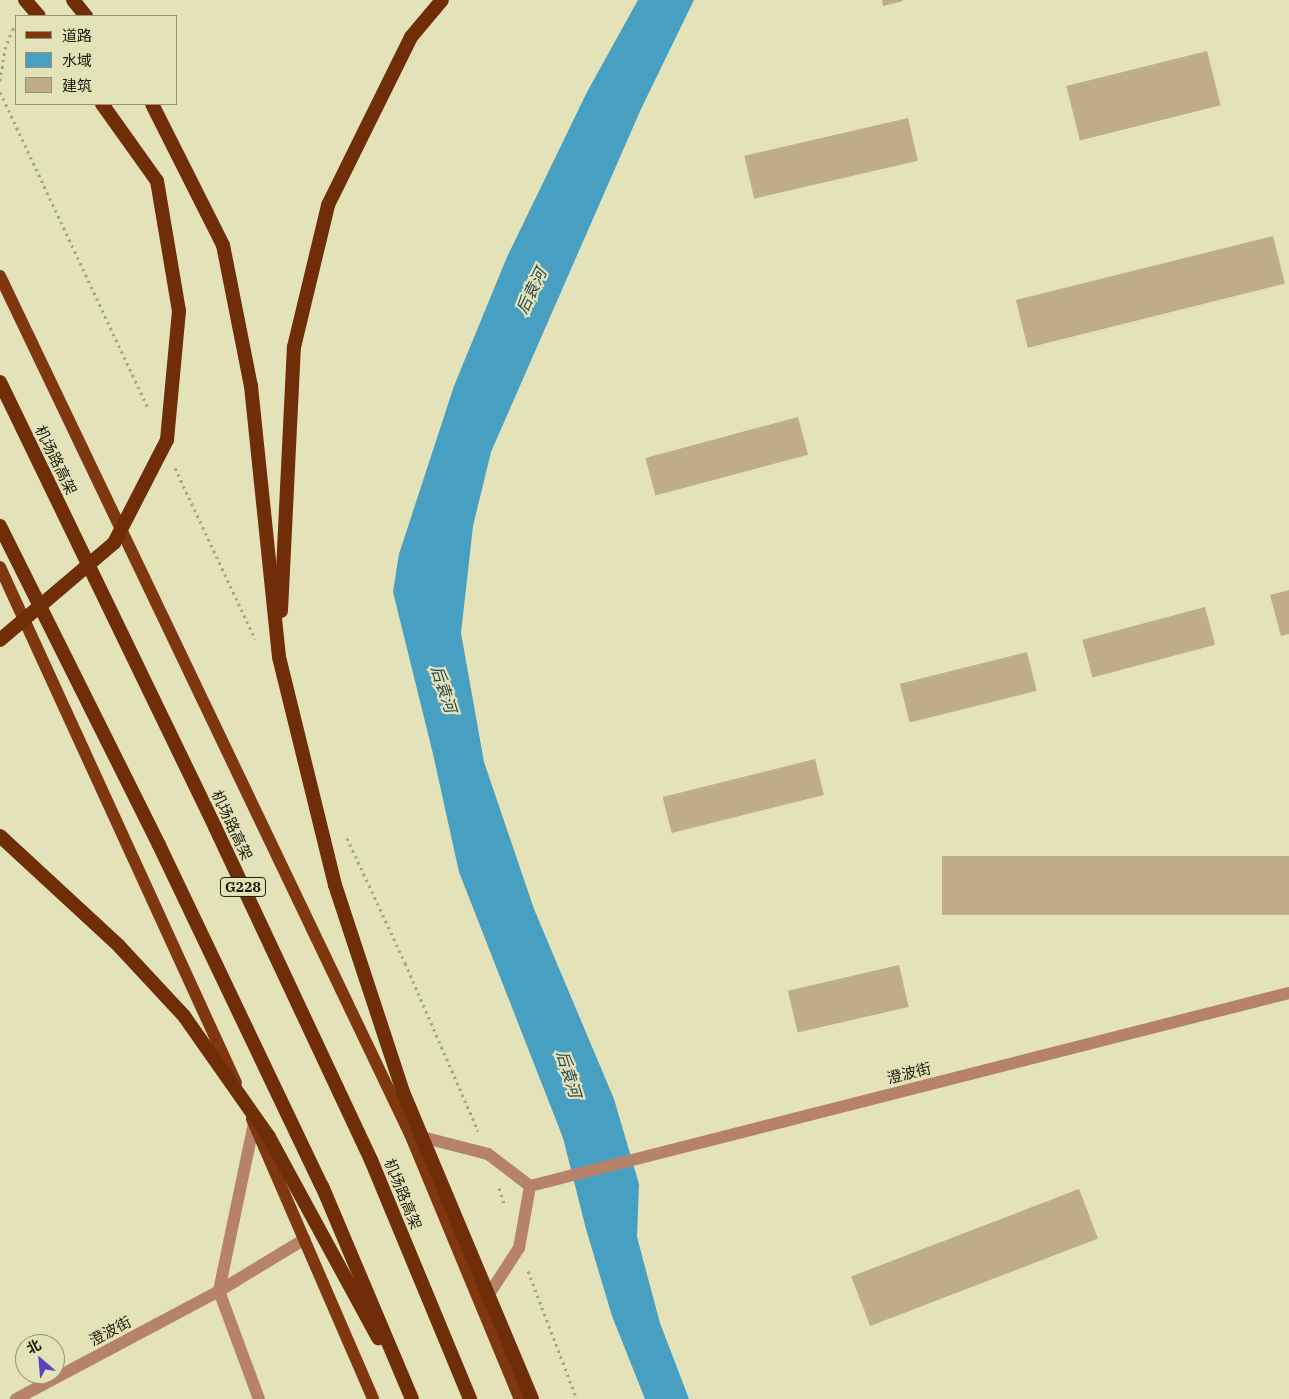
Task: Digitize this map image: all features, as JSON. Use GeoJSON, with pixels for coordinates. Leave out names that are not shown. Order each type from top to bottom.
{"type":"FeatureCollection","features":[{"type":"Feature","properties":{"kind":"highway"},"geometry":{"type":"LineString","coordinates":[[25,0],[38,15]]}},
{"type":"Feature","properties":{"kind":"highway"},"geometry":{"type":"LineString","coordinates":[[73,0],[85,15]]}},
{"type":"Feature","properties":{"kind":"highway"},"geometry":{"type":"LineString","coordinates":[[279,657],[294,347],[328,205],[410,37],[442,0]]}},
{"type":"Feature","properties":{"kind":"highway"},"geometry":{"type":"LineString","coordinates":[[0,640],[114,543],[167,440],[179,310],[157,181],[103,105]]}},
{"type":"Feature","properties":{"kind":"highway"},"geometry":{"type":"LineString","coordinates":[[153,105],[223,245],[251,386],[279,657],[335,885],[402,1092],[532,1399]]}},
{"type":"Feature","properties":{"kind":"highway","name":"机场路高架"},"geometry":{"type":"LineString","coordinates":[[0,382],[215,827],[371,1160],[470,1399]]}},
{"type":"Feature","properties":{"kind":"highway"},"geometry":{"type":"LineString","coordinates":[[2,532],[159,845],[322,1186],[411,1399]]}},
{"type":"Feature","properties":{"kind":"highway"},"geometry":{"type":"LineString","coordinates":[[0,836],[120,946],[184,1016],[270,1137],[411,1399]]}},
{"type":"Feature","properties":{"kind":"main road"},"geometry":{"type":"LineString","coordinates":[[0,276],[410,1134],[520,1399]]}},
{"type":"Feature","properties":{"kind":"main road"},"geometry":{"type":"LineString","coordinates":[[0,567],[254,1123],[373,1399]]}},
{"type":"Feature","properties":{"kind":"street","name":"澄波街"},"geometry":{"type":"LineString","coordinates":[[534,1185],[1289,993]]}},
{"type":"Feature","properties":{"kind":"street"},"geometry":{"type":"LineString","coordinates":[[254,1123],[219,1291],[259,1399]]}},
{"type":"Feature","properties":{"kind":"street"},"geometry":{"type":"LineString","coordinates":[[410,1134],[488,1154],[534,1185],[519,1248],[481,1306]]}},
{"type":"Feature","properties":{"kind":"street","name":"澄波街"},"geometry":{"type":"LineString","coordinates":[[16,1399],[219,1291],[305,1239]]}},
{"type":"Feature","properties":{"kind":"path"},"geometry":{"type":"LineString","coordinates":[[0,81],[5,49],[15,27]]}},
{"type":"Feature","properties":{"kind":"water","name":"后袁河"},"geometry":{"type":"Polygon","coordinates":[[[638,0],[694,0],[641,109],[491,452],[473,526],[461,633],[484,762],[534,909],[614,1099],[639,1184],[637,1237],[660,1323],[689,1399],[645,1399],[612,1316],[586,1229],[563,1138],[459,872],[433,754],[393,592],[399,554],[454,386],[507,257],[587,92],[638,0]]]}},
{"type":"Feature","properties":{"kind":"building"},"geometry":{"type":"Polygon","coordinates":[[[882,0],[903,0],[903,1],[883,6],[882,0]]]}},
{"type":"Feature","properties":{"kind":"building"},"geometry":{"type":"Polygon","coordinates":[[[1207,51],[1221,105],[1080,140],[1066,86],[1207,51]]]}},
{"type":"Feature","properties":{"kind":"building"},"geometry":{"type":"Polygon","coordinates":[[[908,118],[918,161],[754,199],[744,156],[908,118]]]}},
{"type":"Feature","properties":{"kind":"building"},"geometry":{"type":"Polygon","coordinates":[[[1273,236],[1285,284],[1028,348],[1016,300],[1273,236]]]}},
{"type":"Feature","properties":{"kind":"building"},"geometry":{"type":"Polygon","coordinates":[[[798,417],[808,455],[655,496],[645,458],[798,417]]]}},
{"type":"Feature","properties":{"kind":"building"},"geometry":{"type":"Polygon","coordinates":[[[1289,590],[1289,634],[1281,636],[1270,595],[1289,590]]]}},
{"type":"Feature","properties":{"kind":"building"},"geometry":{"type":"Polygon","coordinates":[[[1205,607],[1215,645],[1092,678],[1082,640],[1205,607]]]}},
{"type":"Feature","properties":{"kind":"building"},"geometry":{"type":"Polygon","coordinates":[[[1027,652],[1037,691],[910,723],[900,684],[1027,652]]]}},
{"type":"Feature","properties":{"kind":"building"},"geometry":{"type":"Polygon","coordinates":[[[815,759],[824,795],[672,833],[663,797],[815,759]]]}},
{"type":"Feature","properties":{"kind":"building"},"geometry":{"type":"Polygon","coordinates":[[[942,856],[1289,856],[1289,915],[942,915],[942,856]]]}},
{"type":"Feature","properties":{"kind":"building"},"geometry":{"type":"Polygon","coordinates":[[[899,965],[909,1007],[798,1033],[788,991],[899,965]]]}},
{"type":"Feature","properties":{"kind":"building"},"geometry":{"type":"Polygon","coordinates":[[[1079,1189],[1098,1238],[870,1326],[851,1276],[1079,1189]]]}}]}
